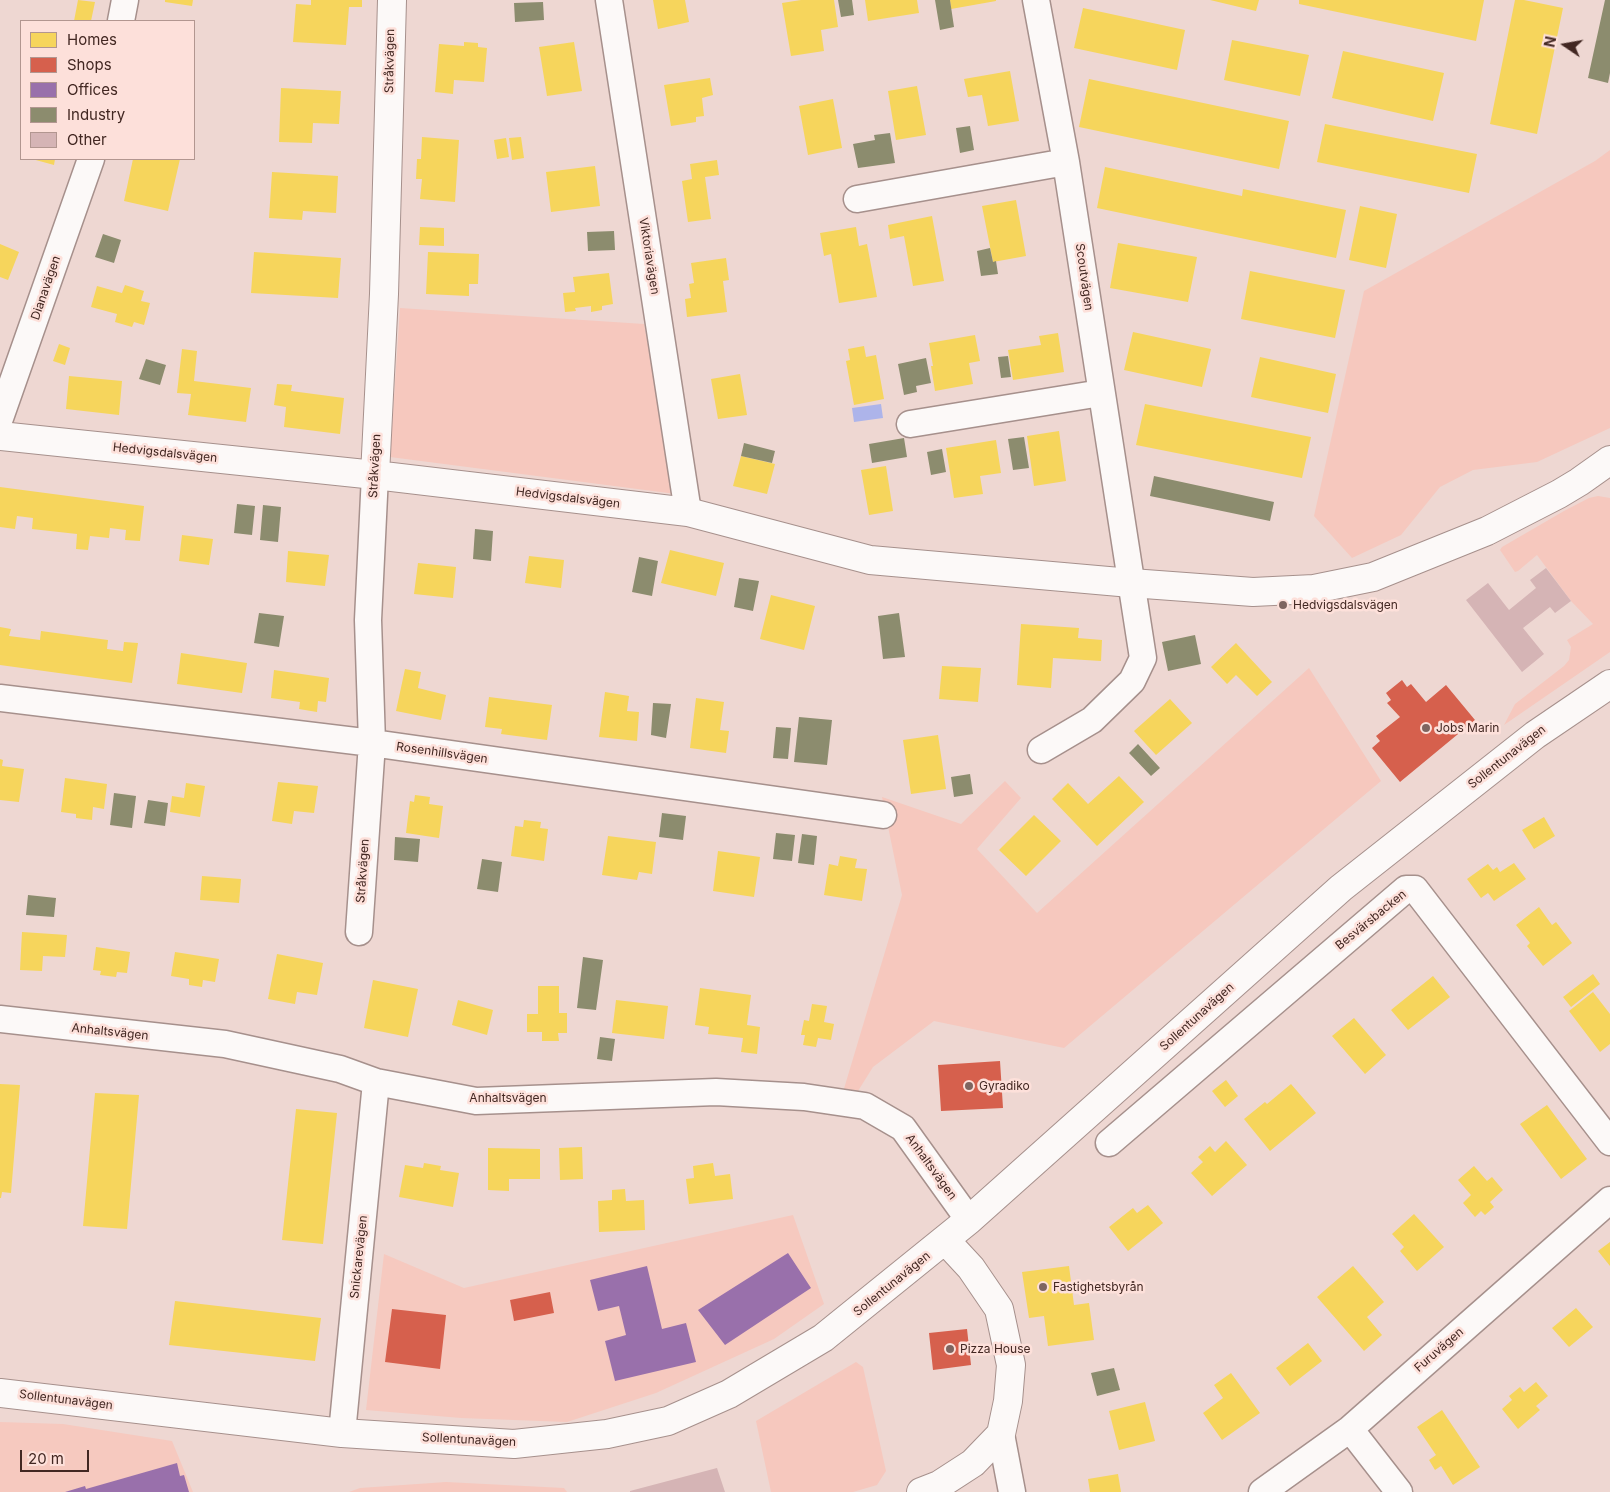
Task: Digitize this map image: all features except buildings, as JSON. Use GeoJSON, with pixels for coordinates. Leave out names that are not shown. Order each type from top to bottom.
{"type":"FeatureCollection","features":[{"type":"Feature","properties":{"kind":"street"},"geometry":{"type":"LineString","coordinates":[[121,20],[125,0]]}},
{"type":"Feature","properties":{"kind":"street","name":"Stråkvägen"},"geometry":{"type":"LineString","coordinates":[[359,932],[372,743],[368,620],[384,294],[392,0]]}},
{"type":"Feature","properties":{"kind":"street","name":"Viktoriavägen"},"geometry":{"type":"LineString","coordinates":[[609,0],[688,512]]}},
{"type":"Feature","properties":{"kind":"street","name":"Scoutvägen"},"geometry":{"type":"LineString","coordinates":[[1036,0],[1066,162],[1131,583]]}},
{"type":"Feature","properties":{"kind":"street","name":"Dianavägen"},"geometry":{"type":"LineString","coordinates":[[0,418],[91,160]]}},
{"type":"Feature","properties":{"kind":"street"},"geometry":{"type":"LineString","coordinates":[[857,198],[1066,162]]}},
{"type":"Feature","properties":{"kind":"street"},"geometry":{"type":"LineString","coordinates":[[910,424],[1101,392]]}},
{"type":"Feature","properties":{"kind":"street","name":"Hedvigsdalsvägen"},"geometry":{"type":"LineString","coordinates":[[0,436],[375,474],[688,512],[870,560],[1253,592],[1314,589],[1374,577],[1487,531],[1559,494],[1610,460]]}},
{"type":"Feature","properties":{"kind":"street"},"geometry":{"type":"LineString","coordinates":[[1041,750],[1092,720],[1132,681],[1143,658],[1131,583]]}},
{"type":"Feature","properties":{"kind":"street","name":"Sollentunavägen"},"geometry":{"type":"LineString","coordinates":[[0,1393],[342,1432],[514,1444],[607,1434],[668,1421],[729,1394],[824,1338],[946,1241],[1341,888],[1535,735],[1610,684]]}},
{"type":"Feature","properties":{"kind":"street","name":"Rosenhillsvägen"},"geometry":{"type":"LineString","coordinates":[[0,698],[372,743],[883,815]]}},
{"type":"Feature","properties":{"kind":"street","name":"Besvärsbacken"},"geometry":{"type":"LineString","coordinates":[[1109,1144],[1406,889],[1415,889],[1610,1142]]}},
{"type":"Feature","properties":{"kind":"street","name":"Anhaltsvägen"},"geometry":{"type":"LineString","coordinates":[[0,1020],[224,1044],[340,1069],[376,1082],[476,1101],[716,1092],[804,1097],[865,1106],[903,1128],[969,1220]]}},
{"type":"Feature","properties":{"kind":"street","name":"Snickarevägen"},"geometry":{"type":"LineString","coordinates":[[342,1432],[376,1082]]}},
{"type":"Feature","properties":{"kind":"street","name":"Furuvägen"},"geometry":{"type":"LineString","coordinates":[[1262,1492],[1350,1429],[1610,1200]]}},
{"type":"Feature","properties":{"kind":"street"},"geometry":{"type":"LineString","coordinates":[[946,1241],[971,1268],[999,1309],[1011,1365],[1008,1401],[1001,1434],[1012,1492]]}},
{"type":"Feature","properties":{"kind":"street"},"geometry":{"type":"LineString","coordinates":[[1350,1429],[1399,1492]]}},
{"type":"Feature","properties":{"kind":"street"},"geometry":{"type":"LineString","coordinates":[[921,1492],[939,1485],[972,1463],[1001,1434]]}},
{"type":"Feature","properties":{"kind":"shaded area"},"geometry":{"type":"Polygon","coordinates":[[[1610,150],[1610,428],[1537,462],[1473,470],[1440,487],[1401,535],[1352,558],[1314,516],[1364,291],[1595,161],[1610,150]]]}},
{"type":"Feature","properties":{"kind":"shaded area"},"geometry":{"type":"Polygon","coordinates":[[[400,308],[644,324],[676,494],[390,457],[400,308]]]}},
{"type":"Feature","properties":{"kind":"shaded area"},"geometry":{"type":"Polygon","coordinates":[[[1598,496],[1610,498],[1610,652],[1504,725],[1515,704],[1569,660],[1571,647],[1567,640],[1593,624],[1571,601],[1537,555],[1515,572],[1500,550],[1502,547],[1564,511],[1589,498],[1598,496]]]}},
{"type":"Feature","properties":{"kind":"shaded area"},"geometry":{"type":"Polygon","coordinates":[[[1309,668],[1381,781],[1064,1048],[934,1021],[873,1067],[858,1091],[843,1092],[902,895],[882,797],[961,824],[1005,781],[1021,798],[977,849],[1037,913],[1309,668]]]}},
{"type":"Feature","properties":{"kind":"shaded area"},"geometry":{"type":"Polygon","coordinates":[[[793,1215],[824,1304],[774,1339],[656,1393],[567,1422],[461,1418],[366,1410],[384,1254],[464,1288],[793,1215]]]}},
{"type":"Feature","properties":{"kind":"shaded area"},"geometry":{"type":"Polygon","coordinates":[[[856,1362],[863,1367],[886,1471],[877,1485],[853,1492],[771,1492],[756,1421],[856,1362]]]}},
{"type":"Feature","properties":{"kind":"shaded area"},"geometry":{"type":"Polygon","coordinates":[[[0,1422],[63,1424],[172,1441],[193,1492],[0,1492],[0,1422]]]}},
{"type":"Feature","properties":{"kind":"shaded area"},"geometry":{"type":"Polygon","coordinates":[[[446,1482],[564,1488],[567,1492],[349,1492],[360,1488],[446,1482]]]}},
{"type":"Feature","properties":{"kind":"water"},"geometry":{"type":"Polygon","coordinates":[[[881,404],[883,418],[854,422],[852,408],[881,404]]]}},
{"type":"Feature","properties":{"kind":"place","name":"Hedvigsdalsvägen"},"geometry":{"type":"Point","coordinates":[1283,605]}},
{"type":"Feature","properties":{"kind":"place","name":"Jobs Marin"},"geometry":{"type":"Point","coordinates":[1426,728]}},
{"type":"Feature","properties":{"kind":"place","name":"Gyradiko"},"geometry":{"type":"Point","coordinates":[969,1086]}},
{"type":"Feature","properties":{"kind":"place","name":"Fastighetsbyrån"},"geometry":{"type":"Point","coordinates":[1043,1287]}},
{"type":"Feature","properties":{"kind":"place","name":"Pizza House"},"geometry":{"type":"Point","coordinates":[950,1349]}}]}
